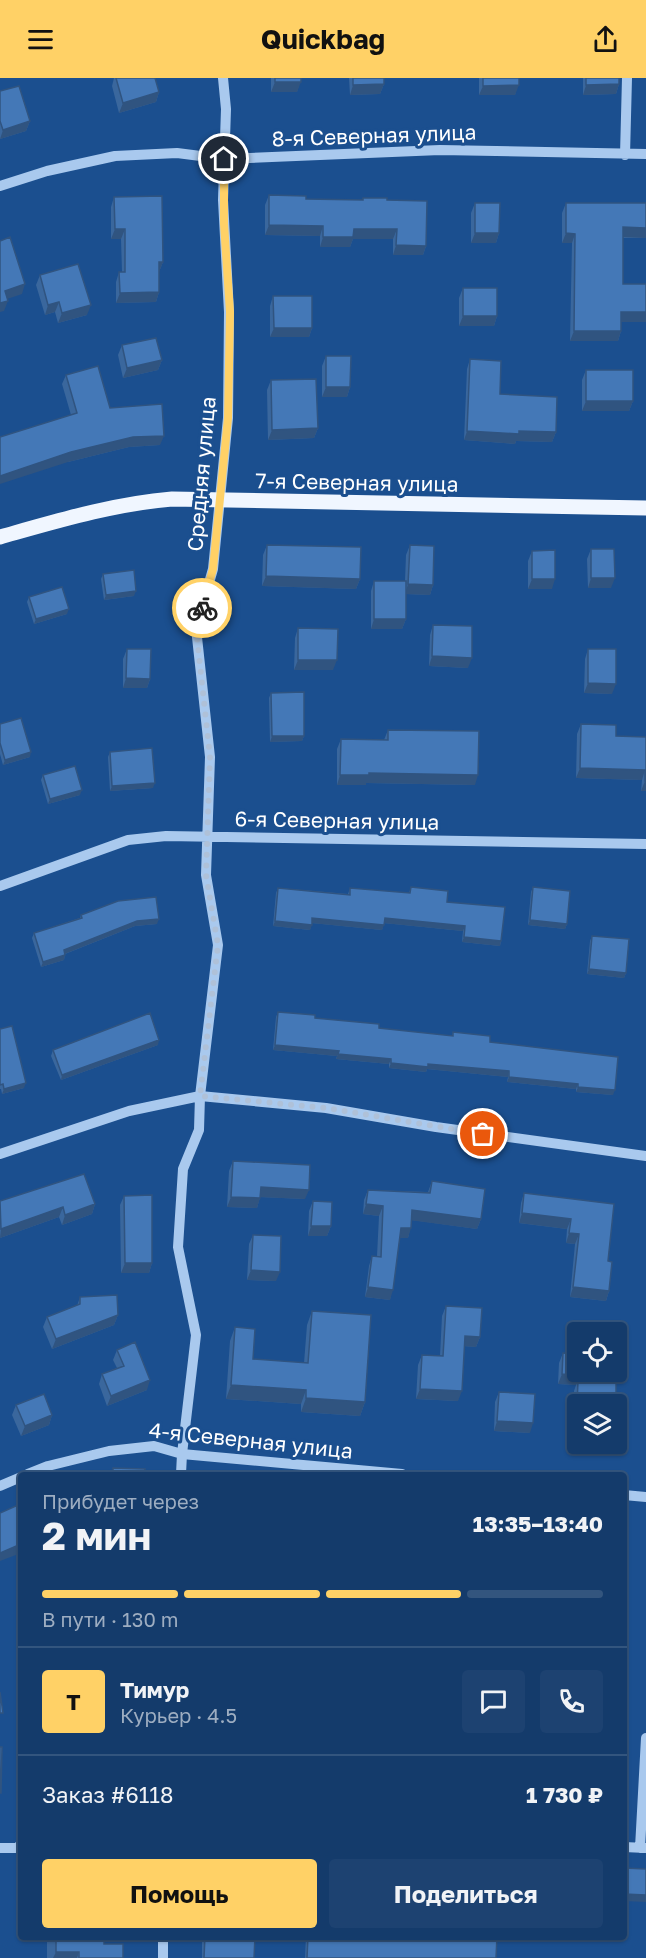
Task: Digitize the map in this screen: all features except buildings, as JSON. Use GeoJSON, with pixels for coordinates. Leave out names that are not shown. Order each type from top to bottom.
{"type":"FeatureCollection","features":[{"type":"Feature","properties":{"kind":"main road","name":"7-я Северная улица"},"geometry":{"type":"LineString","coordinates":[[0,537],[70,517],[140,502],[172,499],[646,508]]}},
{"type":"Feature","properties":{"kind":"street","name":"Средняя улица"},"geometry":{"type":"LineString","coordinates":[[182,1472],[182,1454],[196,1335],[178,1247],[183,1169],[199,1130],[200,1096],[218,945],[206,875],[210,757],[196,628],[213,569],[228,418],[230,312],[224,224],[226,109],[223,78]]}},
{"type":"Feature","properties":{"kind":"street"},"geometry":{"type":"LineString","coordinates":[[626,154],[627,78]]}},
{"type":"Feature","properties":{"kind":"street","name":"8-я Северная улица"},"geometry":{"type":"LineString","coordinates":[[0,186],[47,171],[115,156],[177,153],[224,159],[440,150],[646,154]]}},
{"type":"Feature","properties":{"kind":"street","name":"6-я Северная улица"},"geometry":{"type":"LineString","coordinates":[[0,886],[128,840],[166,836],[646,844]]}},
{"type":"Feature","properties":{"kind":"street"},"geometry":{"type":"LineString","coordinates":[[0,1154],[129,1111],[200,1096],[326,1108],[436,1127],[646,1156]]}},
{"type":"Feature","properties":{"kind":"street","name":"4-я Северная улица"},"geometry":{"type":"LineString","coordinates":[[33,1472],[109,1451],[154,1446],[182,1454],[380,1472]]}},
{"type":"Feature","properties":{"kind":"street"},"geometry":{"type":"LineString","coordinates":[[0,1486],[18,1478]]}},
{"type":"Feature","properties":{"kind":"street"},"geometry":{"type":"LineString","coordinates":[[627,1495],[646,1497]]}},
{"type":"Feature","properties":{"kind":"street"},"geometry":{"type":"LineString","coordinates":[[627,1847],[643,1848],[646,1738]]}},
{"type":"Feature","properties":{"kind":"street"},"geometry":{"type":"LineString","coordinates":[[0,1848],[18,1847]]}},
{"type":"Feature","properties":{"kind":"street"},"geometry":{"type":"LineString","coordinates":[[163,1940],[163,1958]]}},
{"type":"Feature","properties":{"kind":"way so far"},"geometry":{"type":"LineString","coordinates":[[202,608],[196,628],[210,757],[206,875],[218,945],[200,1096],[326,1108],[483,1134]]}},
{"type":"Feature","properties":{"kind":"route"},"geometry":{"type":"LineString","coordinates":[[202,608],[213,569],[228,418],[230,312],[223,200],[224,159]]}}]}
